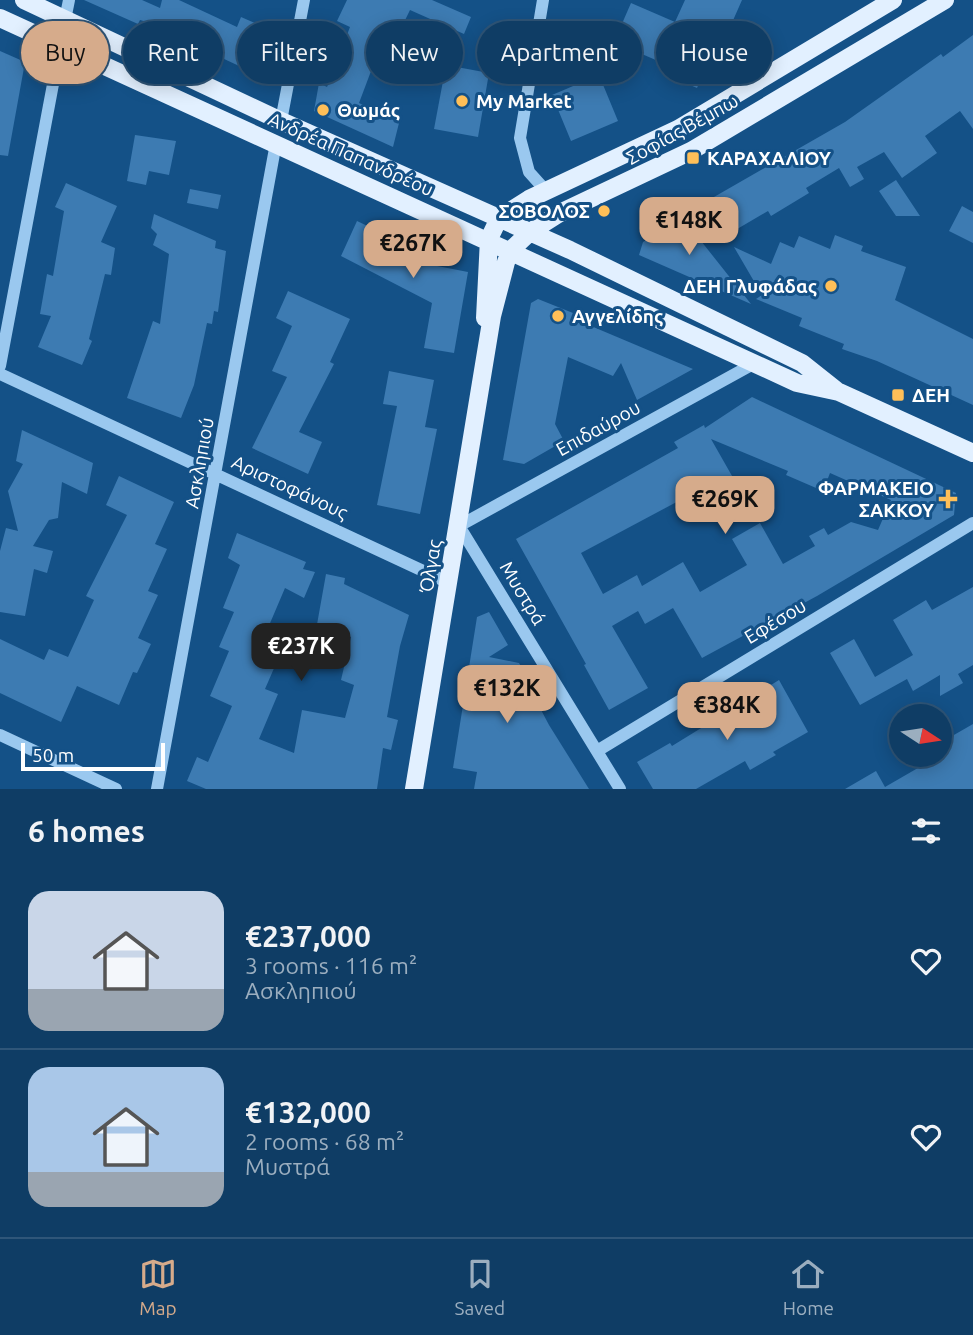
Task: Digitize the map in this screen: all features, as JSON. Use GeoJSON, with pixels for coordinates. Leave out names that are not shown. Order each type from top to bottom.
{"type":"FeatureCollection","features":[{"type":"Feature","properties":{"kind":"main road","name":"Ανδρέα Παπανδρέου"},"geometry":{"type":"LineString","coordinates":[[24,0],[281,121],[530,232],[802,363],[839,392]]}},
{"type":"Feature","properties":{"kind":"main road","name":"Σοφίας Βέμπω"},"geometry":{"type":"LineString","coordinates":[[499,218],[529,199],[678,128],[892,0]]}},
{"type":"Feature","properties":{"kind":"main road","name":"Σοφίας Βέμπω"},"geometry":{"type":"LineString","coordinates":[[512,249],[530,232],[560,213],[683,156],[945,0]]}},
{"type":"Feature","properties":{"kind":"main road","name":"Ανδρέα Παπανδρέου"},"geometry":{"type":"LineString","coordinates":[[0,18],[21,28]]}},
{"type":"Feature","properties":{"kind":"main road","name":"Ανδρέα Παπανδρέου"},"geometry":{"type":"LineString","coordinates":[[109,69],[512,249],[797,383],[839,392],[973,453]]}},
{"type":"Feature","properties":{"kind":"main road"},"geometry":{"type":"LineString","coordinates":[[489,239],[499,218]]}},
{"type":"Feature","properties":{"kind":"main road","name":"Όλγας"},"geometry":{"type":"LineString","coordinates":[[488,351],[484,295],[489,239]]}},
{"type":"Feature","properties":{"kind":"main road","name":"Όλγας"},"geometry":{"type":"LineString","coordinates":[[414,789],[492,316],[512,249]]}},
{"type":"Feature","properties":{"kind":"street"},"geometry":{"type":"LineString","coordinates":[[65,20],[69,0]]}},
{"type":"Feature","properties":{"kind":"street"},"geometry":{"type":"LineString","coordinates":[[281,121],[304,0]]}},
{"type":"Feature","properties":{"kind":"street"},"geometry":{"type":"LineString","coordinates":[[543,0],[520,138],[528,172],[547,192]]}},
{"type":"Feature","properties":{"kind":"street"},"geometry":{"type":"LineString","coordinates":[[0,366],[53,84]]}},
{"type":"Feature","properties":{"kind":"street","name":"Ασκληπιού"},"geometry":{"type":"LineString","coordinates":[[157,789],[276,143]]}},
{"type":"Feature","properties":{"kind":"street","name":"Επιδαύρου"},"geometry":{"type":"LineString","coordinates":[[458,526],[755,363]]}},
{"type":"Feature","properties":{"kind":"street","name":"Αριστοφάνους"},"geometry":{"type":"LineString","coordinates":[[0,374],[449,583]]}},
{"type":"Feature","properties":{"kind":"street","name":"Εφέσου"},"geometry":{"type":"LineString","coordinates":[[597,751],[973,523]]}},
{"type":"Feature","properties":{"kind":"street","name":"Μυστρά"},"geometry":{"type":"LineString","coordinates":[[458,526],[620,789]]}},
{"type":"Feature","properties":{"kind":"street"},"geometry":{"type":"LineString","coordinates":[[0,735],[116,789]]}},
{"type":"Feature","properties":{"kind":"building"},"geometry":{"type":"Polygon","coordinates":[[[84,0],[142,0],[160,8],[162,0],[179,0],[237,27],[237,65],[223,58],[223,21],[131,21],[84,0]]]}},
{"type":"Feature","properties":{"kind":"building"},"geometry":{"type":"Polygon","coordinates":[[[347,0],[432,0],[471,17],[464,34],[463,21],[435,21],[410,10],[405,21],[366,21],[366,84],[359,103],[399,123],[393,147],[314,111],[319,84],[327,87],[328,84],[352,84],[352,21],[337,21],[347,0]]]}},
{"type":"Feature","properties":{"kind":"building"},"geometry":{"type":"Polygon","coordinates":[[[685,0],[742,0],[733,21],[675,21],[685,0]]]}},
{"type":"Feature","properties":{"kind":"building"},"geometry":{"type":"Polygon","coordinates":[[[631,3],[673,21],[656,21],[656,60],[642,54],[642,21],[623,21],[631,3]]]}},
{"type":"Feature","properties":{"kind":"building"},"geometry":{"type":"Polygon","coordinates":[[[973,35],[973,129],[960,111],[925,136],[937,153],[902,178],[884,152],[857,167],[864,179],[850,187],[839,168],[806,188],[809,193],[771,216],[768,211],[727,235],[707,201],[845,122],[941,54],[943,57],[973,35]]]}},
{"type":"Feature","properties":{"kind":"building"},"geometry":{"type":"Polygon","coordinates":[[[0,51],[21,60],[21,84],[8,156],[0,155],[0,51]]]}},
{"type":"Feature","properties":{"kind":"building","name":"My Market"},"geometry":{"type":"Polygon","coordinates":[[[463,68],[477,71],[477,84],[487,84],[478,137],[434,129],[442,84],[463,84],[463,68]]]}},
{"type":"Feature","properties":{"kind":"building"},"geometry":{"type":"Polygon","coordinates":[[[578,84],[603,84],[618,121],[571,141],[552,95],[578,84]]]}},
{"type":"Feature","properties":{"kind":"building"},"geometry":{"type":"Polygon","coordinates":[[[135,135],[176,141],[169,175],[149,171],[146,185],[127,181],[135,135]]]}},
{"type":"Feature","properties":{"kind":"building"},"geometry":{"type":"Polygon","coordinates":[[[896,180],[920,216],[896,216],[879,191],[896,180]]]}},
{"type":"Feature","properties":{"kind":"building"},"geometry":{"type":"Polygon","coordinates":[[[66,183],[117,206],[101,242],[115,248],[111,275],[105,274],[89,339],[92,341],[82,365],[38,347],[51,316],[40,314],[47,274],[53,276],[64,211],[55,207],[66,183]]]}},
{"type":"Feature","properties":{"kind":"building"},"geometry":{"type":"Polygon","coordinates":[[[190,189],[221,195],[218,209],[187,203],[190,189]]]}},
{"type":"Feature","properties":{"kind":"building"},"geometry":{"type":"Polygon","coordinates":[[[962,206],[973,212],[973,243],[949,231],[962,206]]]}},
{"type":"Feature","properties":{"kind":"building"},"geometry":{"type":"Polygon","coordinates":[[[154,214],[216,241],[215,248],[226,251],[218,312],[214,311],[212,324],[207,323],[194,385],[181,418],[127,398],[153,321],[160,324],[169,254],[153,245],[157,234],[151,228],[154,214]]]}},
{"type":"Feature","properties":{"kind":"building"},"geometry":{"type":"Polygon","coordinates":[[[682,217],[751,304],[639,255],[643,242],[682,217]]]}},
{"type":"Feature","properties":{"kind":"building"},"geometry":{"type":"Polygon","coordinates":[[[357,221],[431,256],[427,264],[468,272],[454,353],[424,348],[432,303],[341,256],[357,221]]]}},
{"type":"Feature","properties":{"kind":"building"},"geometry":{"type":"Polygon","coordinates":[[[835,235],[863,246],[861,251],[906,267],[895,300],[973,339],[973,405],[877,361],[842,349],[844,344],[799,326],[802,318],[756,299],[762,295],[734,247],[771,264],[780,242],[794,248],[799,236],[830,249],[835,235]]]}},
{"type":"Feature","properties":{"kind":"building"},"geometry":{"type":"Polygon","coordinates":[[[288,291],[350,319],[330,362],[334,364],[299,432],[322,442],[308,474],[252,448],[287,377],[272,371],[292,326],[276,318],[288,291]]]}},
{"type":"Feature","properties":{"kind":"building"},"geometry":{"type":"Polygon","coordinates":[[[538,299],[593,321],[591,326],[693,369],[637,400],[621,363],[613,376],[568,357],[555,424],[564,441],[524,464],[503,460],[531,303],[538,299]]]}},
{"type":"Feature","properties":{"kind":"building"},"geometry":{"type":"Polygon","coordinates":[[[389,371],[434,380],[425,427],[437,429],[420,514],[377,505],[397,406],[383,404],[389,371]]]}},
{"type":"Feature","properties":{"kind":"building"},"geometry":{"type":"Polygon","coordinates":[[[752,397],[956,493],[954,515],[817,596],[702,658],[673,608],[645,624],[638,611],[612,626],[648,688],[609,710],[516,539],[678,448],[674,442],[704,425],[705,428],[752,397]],[[711,439],[744,497],[715,514],[701,489],[581,553],[603,594],[637,575],[642,586],[683,562],[700,592],[747,565],[732,539],[760,523],[783,564],[815,546],[809,536],[824,528],[828,535],[851,522],[878,530],[891,500],[830,473],[823,491],[786,475],[788,471],[711,439]]]}},
{"type":"Feature","properties":{"kind":"building"},"geometry":{"type":"Polygon","coordinates":[[[22,430],[93,463],[87,494],[62,482],[58,518],[49,520],[33,546],[53,551],[47,573],[34,569],[25,616],[0,612],[0,551],[6,528],[18,531],[8,491],[23,464],[16,461],[22,430]]]}},
{"type":"Feature","properties":{"kind":"building"},"geometry":{"type":"Polygon","coordinates":[[[119,476],[174,502],[155,544],[167,549],[148,591],[158,595],[138,638],[151,644],[137,673],[133,672],[119,705],[77,686],[61,722],[0,693],[0,639],[44,660],[49,649],[68,657],[94,600],[86,596],[127,515],[106,505],[119,476]]]}},
{"type":"Feature","properties":{"kind":"building"},"geometry":{"type":"Polygon","coordinates":[[[237,533],[306,562],[303,569],[315,572],[304,598],[285,588],[265,635],[285,643],[265,689],[278,694],[259,739],[294,753],[302,710],[345,718],[354,685],[341,680],[351,637],[316,630],[326,574],[345,578],[344,584],[409,615],[400,646],[387,717],[398,720],[391,750],[383,748],[377,789],[206,789],[187,781],[197,757],[208,762],[232,706],[210,696],[229,651],[219,647],[234,612],[223,608],[240,565],[228,558],[237,533]]]}},
{"type":"Feature","properties":{"kind":"building"},"geometry":{"type":"Polygon","coordinates":[[[973,587],[973,665],[958,674],[963,683],[940,696],[940,675],[913,691],[907,679],[860,705],[830,653],[854,639],[875,677],[913,655],[893,620],[926,600],[932,610],[973,587]]]}},
{"type":"Feature","properties":{"kind":"building"},"geometry":{"type":"Polygon","coordinates":[[[489,612],[508,645],[489,657],[519,663],[533,687],[530,689],[549,725],[589,789],[474,789],[477,772],[453,768],[477,617],[489,612]]]}},
{"type":"Feature","properties":{"kind":"building"},"geometry":{"type":"Polygon","coordinates":[[[779,680],[808,732],[773,752],[776,755],[750,770],[745,761],[696,789],[653,789],[637,762],[670,743],[672,746],[779,680]]]}},
{"type":"Feature","properties":{"kind":"building"},"geometry":{"type":"Polygon","coordinates":[[[973,724],[973,789],[845,789],[876,771],[885,787],[920,767],[952,767],[952,736],[973,724]]]}},
{"type":"Feature","properties":{"kind":"place","name":"My Market"},"geometry":{"type":"Point","coordinates":[462,101]}},
{"type":"Feature","properties":{"kind":"place","name":"Θωμάς"},"geometry":{"type":"Point","coordinates":[323,110]}},
{"type":"Feature","properties":{"kind":"place","name":"ΚΑΡΑΧΑΛΙΟΥ"},"geometry":{"type":"Point","coordinates":[693,158]}},
{"type":"Feature","properties":{"kind":"place","name":"ΣΟΒΟΛΟΣ"},"geometry":{"type":"Point","coordinates":[604,211]}},
{"type":"Feature","properties":{"kind":"place","name":"ΔΕΗ Γλυφάδας"},"geometry":{"type":"Point","coordinates":[831,286]}},
{"type":"Feature","properties":{"kind":"place","name":"Αγγελίδης"},"geometry":{"type":"Point","coordinates":[558,316]}},
{"type":"Feature","properties":{"kind":"place","name":"ΔΕΗ"},"geometry":{"type":"Point","coordinates":[898,395]}},
{"type":"Feature","properties":{"kind":"place","name":"ΦΑΡΜΑΚΕΙΟ ΣΑΚΚΟΥ"},"geometry":{"type":"Point","coordinates":[948,499]}}]}
